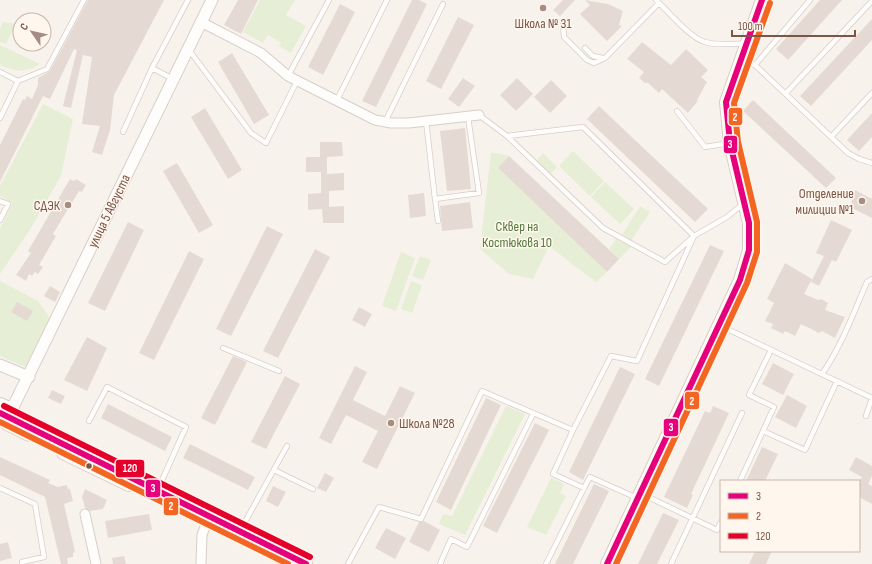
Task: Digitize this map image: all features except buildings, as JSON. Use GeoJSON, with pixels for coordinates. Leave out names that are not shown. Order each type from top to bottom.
{"type":"FeatureCollection","features":[{"type":"Feature","properties":{"kind":"main road"},"geometry":{"type":"LineString","coordinates":[[607,564],[740,280],[749,250],[749,223],[730,143],[726,102],[762,0]]}},
{"type":"Feature","properties":{"kind":"main road"},"geometry":{"type":"LineString","coordinates":[[0,404],[28,435],[137,489],[181,502]]}},
{"type":"Feature","properties":{"kind":"main road"},"geometry":{"type":"LineString","coordinates":[[10,415],[157,491],[306,564]]}},
{"type":"Feature","properties":{"kind":"street","name":"улица 5 Августа"},"geometry":{"type":"LineString","coordinates":[[10,415],[212,0]]}},
{"type":"Feature","properties":{"kind":"street"},"geometry":{"type":"LineString","coordinates":[[201,22],[261,53],[288,76],[375,120],[409,123],[479,115]]}},
{"type":"Feature","properties":{"kind":"street"},"geometry":{"type":"LineString","coordinates":[[0,365],[26,381]]}},
{"type":"Feature","properties":{"kind":"street"},"geometry":{"type":"LineString","coordinates":[[85,514],[96,564]]}},
{"type":"Feature","properties":{"kind":"street"},"geometry":{"type":"LineString","coordinates":[[201,564],[202,536],[209,516]]}},
{"type":"Feature","properties":{"kind":"lane"},"geometry":{"type":"LineString","coordinates":[[0,118],[18,81],[47,69],[84,0]]}},
{"type":"Feature","properties":{"kind":"lane"},"geometry":{"type":"LineString","coordinates":[[123,132],[152,68],[188,0]]}},
{"type":"Feature","properties":{"kind":"lane"},"geometry":{"type":"LineString","coordinates":[[288,76],[329,0]]}},
{"type":"Feature","properties":{"kind":"lane"},"geometry":{"type":"LineString","coordinates":[[337,100],[387,0]]}},
{"type":"Feature","properties":{"kind":"lane"},"geometry":{"type":"LineString","coordinates":[[755,65],[810,0]]}},
{"type":"Feature","properties":{"kind":"lane"},"geometry":{"type":"LineString","coordinates":[[786,93],[872,1]]}},
{"type":"Feature","properties":{"kind":"lane"},"geometry":{"type":"LineString","coordinates":[[563,23],[564,37],[587,60],[594,63],[605,58],[658,2],[680,24],[698,38],[706,42],[746,44]]}},
{"type":"Feature","properties":{"kind":"lane"},"geometry":{"type":"LineString","coordinates":[[385,122],[443,4]]}},
{"type":"Feature","properties":{"kind":"lane"},"geometry":{"type":"LineString","coordinates":[[585,48],[592,56],[605,58]]}},
{"type":"Feature","properties":{"kind":"lane"},"geometry":{"type":"LineString","coordinates":[[188,49],[251,133],[266,142],[297,80]]}},
{"type":"Feature","properties":{"kind":"lane"},"geometry":{"type":"LineString","coordinates":[[740,62],[755,65],[848,153],[859,159],[872,163]]}},
{"type":"Feature","properties":{"kind":"lane"},"geometry":{"type":"LineString","coordinates":[[152,68],[173,79]]}},
{"type":"Feature","properties":{"kind":"lane"},"geometry":{"type":"LineString","coordinates":[[0,72],[18,81]]}},
{"type":"Feature","properties":{"kind":"lane"},"geometry":{"type":"LineString","coordinates":[[831,137],[872,93]]}},
{"type":"Feature","properties":{"kind":"lane"},"geometry":{"type":"LineString","coordinates":[[677,111],[705,148],[730,143]]}},
{"type":"Feature","properties":{"kind":"lane"},"geometry":{"type":"LineString","coordinates":[[479,115],[507,136],[603,228],[665,262],[694,236],[727,217],[745,203]]}},
{"type":"Feature","properties":{"kind":"lane"},"geometry":{"type":"LineString","coordinates":[[435,199],[479,193],[468,117]]}},
{"type":"Feature","properties":{"kind":"lane"},"geometry":{"type":"LineString","coordinates":[[426,121],[438,221]]}},
{"type":"Feature","properties":{"kind":"lane"},"geometry":{"type":"LineString","coordinates":[[507,136],[583,127],[694,236]]}},
{"type":"Feature","properties":{"kind":"lane"},"geometry":{"type":"LineString","coordinates":[[0,201],[8,204],[0,220]]}},
{"type":"Feature","properties":{"kind":"lane"},"geometry":{"type":"LineString","coordinates":[[584,488],[553,474],[573,430],[611,356],[637,361],[694,236]]}},
{"type":"Feature","properties":{"kind":"lane"},"geometry":{"type":"LineString","coordinates":[[822,374],[839,347],[852,320],[867,282],[872,279]]}},
{"type":"Feature","properties":{"kind":"lane"},"geometry":{"type":"LineString","coordinates":[[719,325],[872,398],[866,416]]}},
{"type":"Feature","properties":{"kind":"lane"},"geometry":{"type":"LineString","coordinates":[[223,348],[279,371]]}},
{"type":"Feature","properties":{"kind":"lane"},"geometry":{"type":"LineString","coordinates":[[740,480],[774,407],[750,395],[771,350]]}},
{"type":"Feature","properties":{"kind":"lane"},"geometry":{"type":"LineString","coordinates":[[764,431],[805,450],[837,381]]}},
{"type":"Feature","properties":{"kind":"lane"},"geometry":{"type":"LineString","coordinates":[[89,421],[107,387],[186,427],[157,491]]}},
{"type":"Feature","properties":{"kind":"lane"},"geometry":{"type":"LineString","coordinates":[[348,564],[379,507],[421,519],[482,391],[573,430]]}},
{"type":"Feature","properties":{"kind":"lane"},"geometry":{"type":"LineString","coordinates":[[672,564],[742,413]]}},
{"type":"Feature","properties":{"kind":"lane"},"geometry":{"type":"LineString","coordinates":[[440,564],[451,539],[467,547],[533,414]]}},
{"type":"Feature","properties":{"kind":"lane"},"geometry":{"type":"LineString","coordinates":[[240,531],[287,446]]}},
{"type":"Feature","properties":{"kind":"lane"},"geometry":{"type":"LineString","coordinates":[[274,470],[313,489]]}},
{"type":"Feature","properties":{"kind":"lane"},"geometry":{"type":"LineString","coordinates":[[546,564],[590,477],[640,496],[718,530],[720,525]]}},
{"type":"Feature","properties":{"kind":"lane"},"geometry":{"type":"LineString","coordinates":[[0,488],[35,504],[44,557],[22,562],[22,564]]}},
{"type":"Feature","properties":{"kind":"green space"},"geometry":{"type":"Polygon","coordinates":[[[260,0],[295,0],[286,15],[306,26],[291,53],[279,46],[281,43],[268,35],[263,43],[243,32],[260,0]]]}},
{"type":"Feature","properties":{"kind":"green space"},"geometry":{"type":"Polygon","coordinates":[[[3,22],[12,23],[12,32],[6,44],[0,42],[0,29],[3,22]]]}},
{"type":"Feature","properties":{"kind":"green space"},"geometry":{"type":"Polygon","coordinates":[[[0,45],[40,64],[25,70],[11,69],[0,65],[0,45]]]}},
{"type":"Feature","properties":{"kind":"green space"},"geometry":{"type":"Polygon","coordinates":[[[43,104],[73,119],[61,176],[31,228],[0,274],[0,229],[12,203],[0,196],[0,186],[43,104]]]}},
{"type":"Feature","properties":{"kind":"green space"},"geometry":{"type":"Polygon","coordinates":[[[573,151],[604,181],[590,196],[559,166],[573,151]]]}},
{"type":"Feature","properties":{"kind":"green space","name":"Сквер на Костюкова 10"},"geometry":{"type":"Polygon","coordinates":[[[491,152],[509,156],[498,168],[607,272],[596,282],[549,246],[533,279],[509,274],[480,249],[491,152]]]}},
{"type":"Feature","properties":{"kind":"green space"},"geometry":{"type":"Polygon","coordinates":[[[543,153],[557,167],[550,174],[536,161],[543,153]]]}},
{"type":"Feature","properties":{"kind":"green space"},"geometry":{"type":"Polygon","coordinates":[[[605,182],[634,209],[620,224],[591,197],[605,182]]]}},
{"type":"Feature","properties":{"kind":"green space"},"geometry":{"type":"Polygon","coordinates":[[[640,206],[650,212],[631,241],[622,235],[640,206]]]}},
{"type":"Feature","properties":{"kind":"green space"},"geometry":{"type":"Polygon","coordinates":[[[618,236],[633,245],[619,259],[609,249],[618,236]]]}},
{"type":"Feature","properties":{"kind":"green space"},"geometry":{"type":"Polygon","coordinates":[[[401,252],[415,258],[396,311],[382,306],[401,252]]]}},
{"type":"Feature","properties":{"kind":"green space"},"geometry":{"type":"Polygon","coordinates":[[[420,256],[431,260],[423,280],[412,276],[420,256]]]}},
{"type":"Feature","properties":{"kind":"green space"},"geometry":{"type":"Polygon","coordinates":[[[0,281],[38,301],[50,318],[25,367],[0,356],[0,281]]]}},
{"type":"Feature","properties":{"kind":"green space"},"geometry":{"type":"Polygon","coordinates":[[[411,281],[422,285],[412,313],[401,309],[411,281]]]}},
{"type":"Feature","properties":{"kind":"green space"},"geometry":{"type":"Polygon","coordinates":[[[506,406],[525,414],[465,535],[439,524],[443,514],[452,516],[506,406]]]}},
{"type":"Feature","properties":{"kind":"green space"},"geometry":{"type":"Polygon","coordinates":[[[551,478],[564,484],[560,493],[566,496],[546,535],[527,527],[551,478]]]}},
{"type":"Feature","properties":{"kind":"transit line","name":"3"},"geometry":{"type":"LineString","coordinates":[[607,564],[740,280],[749,250],[749,223],[730,143],[726,102],[762,0]]}},
{"type":"Feature","properties":{"kind":"transit line","name":"2"},"geometry":{"type":"LineString","coordinates":[[616,564],[747,283],[757,252],[757,222],[738,142],[734,103],[770,3]]}},
{"type":"Feature","properties":{"kind":"transit line","name":"120"},"geometry":{"type":"LineString","coordinates":[[4,406],[310,557]]}},
{"type":"Feature","properties":{"kind":"transit line","name":"3"},"geometry":{"type":"LineString","coordinates":[[0,413],[306,564]]}},
{"type":"Feature","properties":{"kind":"transit line","name":"2"},"geometry":{"type":"LineString","coordinates":[[0,422],[288,564]]}},
{"type":"Feature","properties":{"kind":"place","name":"Школа № 31"},"geometry":{"type":"Point","coordinates":[543,8]}},
{"type":"Feature","properties":{"kind":"place","name":"Отделение милиции №1"},"geometry":{"type":"Point","coordinates":[862,201]}},
{"type":"Feature","properties":{"kind":"place","name":"СДЭК"},"geometry":{"type":"Point","coordinates":[68,205]}},
{"type":"Feature","properties":{"kind":"place","name":"Школа №28"},"geometry":{"type":"Point","coordinates":[391,423]}}]}
